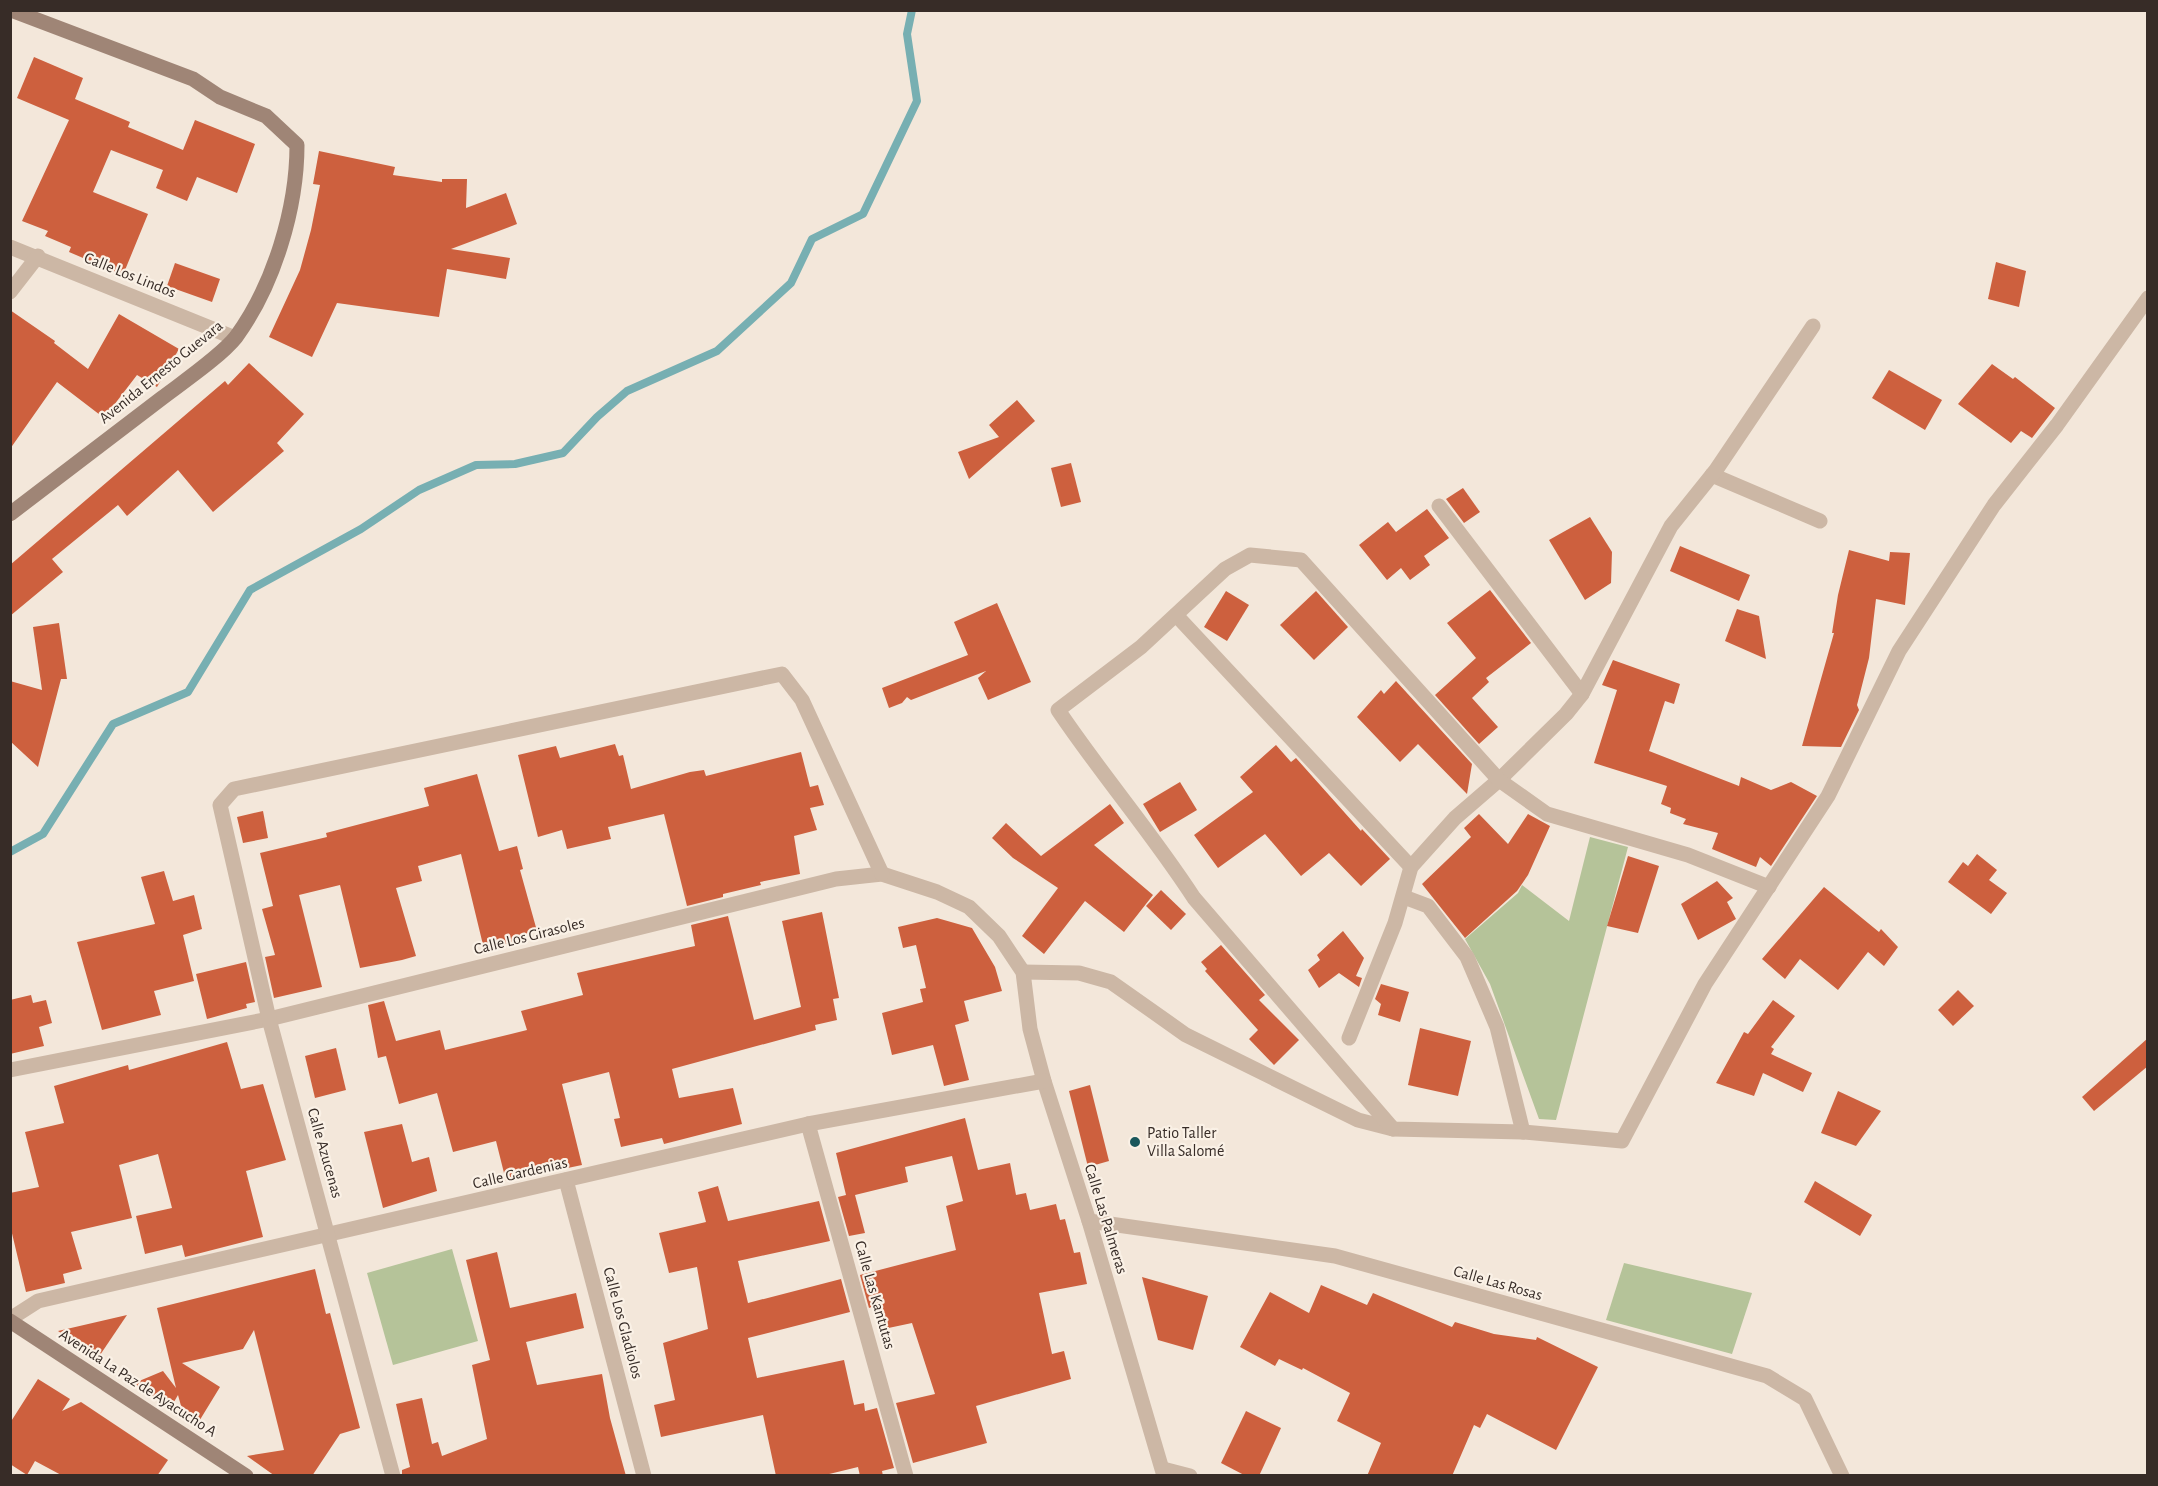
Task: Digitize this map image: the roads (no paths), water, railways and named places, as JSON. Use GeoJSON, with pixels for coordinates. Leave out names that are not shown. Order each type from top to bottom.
{"type":"FeatureCollection","features":[{"type":"Feature","properties":{"kind":"main road","name":"Avenida Ernesto Guevara"},"geometry":{"type":"LineString","coordinates":[[10,514],[186,379],[235,338],[277,256],[297,178],[297,145],[266,116],[220,97],[193,79],[11,10]]}},
{"type":"Feature","properties":{"kind":"main road","name":"Avenida La Paz de Ayacucho A"},"geometry":{"type":"LineString","coordinates":[[10,1320],[246,1476]]}},
{"type":"Feature","properties":{"kind":"street","name":"Calle Los Lindos"},"geometry":{"type":"LineString","coordinates":[[10,247],[38,256],[235,338]]}},
{"type":"Feature","properties":{"kind":"street"},"geometry":{"type":"LineString","coordinates":[[10,292],[38,256]]}},
{"type":"Feature","properties":{"kind":"street"},"geometry":{"type":"LineString","coordinates":[[1023,972],[1079,973],[1111,982],[1186,1035],[1359,1120],[1393,1129],[1523,1132],[1622,1141],[1705,984],[1828,796],[1899,651],[1994,505],[2057,425],[2148,298]]}},
{"type":"Feature","properties":{"kind":"street"},"geometry":{"type":"LineString","coordinates":[[1349,1038],[1404,897],[1411,867],[1455,818],[1499,780],[1566,714],[1582,694],[1671,526],[1712,475],[1813,326]]}},
{"type":"Feature","properties":{"kind":"street"},"geometry":{"type":"LineString","coordinates":[[1712,475],[1820,521]]}},
{"type":"Feature","properties":{"kind":"street"},"geometry":{"type":"LineString","coordinates":[[1439,506],[1582,694]]}},
{"type":"Feature","properties":{"kind":"street"},"geometry":{"type":"LineString","coordinates":[[1393,1129],[1194,898],[1170,861],[1084,749],[1058,710],[1141,647],[1225,569],[1250,555],[1301,560],[1499,780],[1547,814],[1688,855],[1769,887]]}},
{"type":"Feature","properties":{"kind":"street"},"geometry":{"type":"LineString","coordinates":[[1176,615],[1411,867]]}},
{"type":"Feature","properties":{"kind":"street","name":"Calle Azucenas"},"geometry":{"type":"LineString","coordinates":[[393,1476],[330,1235],[269,1019],[220,805],[234,789],[782,674],[802,700],[882,874]]}},
{"type":"Feature","properties":{"kind":"street","name":"Calle Los Girasoles"},"geometry":{"type":"LineString","coordinates":[[10,1070],[269,1019],[836,879],[882,874],[937,892],[969,907],[999,936],[1023,972]]}},
{"type":"Feature","properties":{"kind":"street"},"geometry":{"type":"LineString","coordinates":[[1404,897],[1428,906],[1467,957],[1497,1027],[1523,1132]]}},
{"type":"Feature","properties":{"kind":"street","name":"Calle Las Palmeras"},"geometry":{"type":"LineString","coordinates":[[1023,972],[1030,1029],[1044,1081],[1089,1221],[1163,1472]]}},
{"type":"Feature","properties":{"kind":"street","name":"Calle Gardenias"},"geometry":{"type":"LineString","coordinates":[[10,1320],[38,1301],[808,1124],[1044,1081]]}},
{"type":"Feature","properties":{"kind":"street","name":"Calle Las Kantutas"},"geometry":{"type":"LineString","coordinates":[[808,1124],[906,1476]]}},
{"type":"Feature","properties":{"kind":"street","name":"Calle Los Gladiolos"},"geometry":{"type":"LineString","coordinates":[[567,1180],[644,1476]]}},
{"type":"Feature","properties":{"kind":"street","name":"Calle Las Rosas"},"geometry":{"type":"LineString","coordinates":[[1089,1221],[1335,1256],[1767,1376],[1805,1399],[1842,1476]]}},
{"type":"Feature","properties":{"kind":"street"},"geometry":{"type":"LineString","coordinates":[[1163,1472],[1190,1476]]}},
{"type":"Feature","properties":{"kind":"waterway"},"geometry":{"type":"LineString","coordinates":[[10,852],[43,834],[113,724],[188,692],[250,590],[361,529],[419,490],[476,465],[515,464],[563,453],[597,417],[627,391],[717,351],[791,283],[812,239],[863,214],[917,101],[907,34],[912,10]]}},
{"type":"Feature","properties":{"kind":"place","name":"Patio Taller Villa Salomé"},"geometry":{"type":"Point","coordinates":[1135,1142]}}]}
